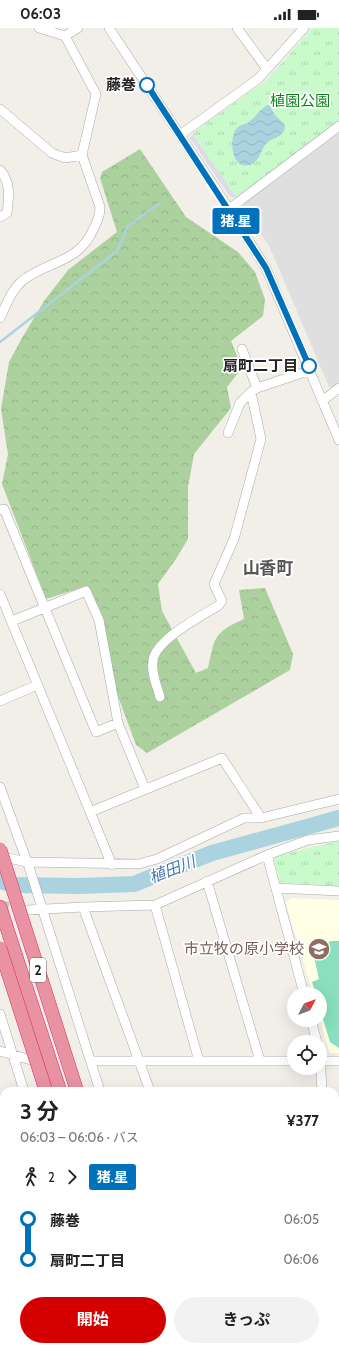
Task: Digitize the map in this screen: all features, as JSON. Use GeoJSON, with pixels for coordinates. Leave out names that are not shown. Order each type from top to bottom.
{"type":"FeatureCollection","features":[{"type":"Feature","properties":{"kind":"highway","name":"2"},"geometry":{"type":"LineString","coordinates":[[0,849],[76,1087]]}},
{"type":"Feature","properties":{"kind":"highway"},"geometry":{"type":"LineString","coordinates":[[0,877],[67,1087]]}},
{"type":"Feature","properties":{"kind":"highway"},"geometry":{"type":"LineString","coordinates":[[0,907],[59,1087]]}},
{"type":"Feature","properties":{"kind":"highway","name":"2"},"geometry":{"type":"LineString","coordinates":[[0,948],[45,1087]]}},
{"type":"Feature","properties":{"kind":"street"},"geometry":{"type":"LineString","coordinates":[[0,318],[14,289],[23,280],[72,256],[88,241],[100,216],[100,207],[82,155],[96,94],[65,36],[39,28]]}},
{"type":"Feature","properties":{"kind":"street"},"geometry":{"type":"LineString","coordinates":[[65,36],[78,28]]}},
{"type":"Feature","properties":{"kind":"street"},"geometry":{"type":"LineString","coordinates":[[109,28],[229,209],[266,268],[311,370],[322,401],[339,440]]}},
{"type":"Feature","properties":{"kind":"street"},"geometry":{"type":"LineString","coordinates":[[237,28],[267,70]]}},
{"type":"Feature","properties":{"kind":"street"},"geometry":{"type":"LineString","coordinates":[[180,135],[258,79],[304,28]]}},
{"type":"Feature","properties":{"kind":"street"},"geometry":{"type":"LineString","coordinates":[[0,109],[52,152],[65,158],[82,155]]}},
{"type":"Feature","properties":{"kind":"street"},"geometry":{"type":"LineString","coordinates":[[229,209],[339,126]]}},
{"type":"Feature","properties":{"kind":"street"},"geometry":{"type":"LineString","coordinates":[[0,170],[8,185],[9,196],[7,213],[0,217]]}},
{"type":"Feature","properties":{"kind":"street"},"geometry":{"type":"LineString","coordinates":[[160,697],[152,659],[164,643],[182,628],[218,606],[222,601],[214,584],[234,539],[261,439],[254,390],[242,349]]}},
{"type":"Feature","properties":{"kind":"street"},"geometry":{"type":"LineString","coordinates":[[228,433],[240,403],[254,390],[311,370]]}},
{"type":"Feature","properties":{"kind":"street"},"geometry":{"type":"LineString","coordinates":[[322,401],[339,388]]}},
{"type":"Feature","properties":{"kind":"street"},"geometry":{"type":"LineString","coordinates":[[0,510],[4,509],[96,732],[118,723]]}},
{"type":"Feature","properties":{"kind":"street"},"geometry":{"type":"LineString","coordinates":[[12,621],[86,591],[99,620],[118,723],[145,789]]}},
{"type":"Feature","properties":{"kind":"street"},"geometry":{"type":"LineString","coordinates":[[0,594],[112,865]]}},
{"type":"Feature","properties":{"kind":"street"},"geometry":{"type":"LineString","coordinates":[[0,700],[37,685]]}},
{"type":"Feature","properties":{"kind":"street"},"geometry":{"type":"LineString","coordinates":[[90,812],[222,758],[261,818]]}},
{"type":"Feature","properties":{"kind":"street"},"geometry":{"type":"LineString","coordinates":[[0,787],[28,866],[99,1087]]}},
{"type":"Feature","properties":{"kind":"street"},"geometry":{"type":"LineString","coordinates":[[0,856],[28,866],[146,863],[244,818],[261,818],[339,799]]}},
{"type":"Feature","properties":{"kind":"street"},"geometry":{"type":"LineString","coordinates":[[27,910],[40,905],[83,908],[155,906],[267,854],[308,840],[339,836]]}},
{"type":"Feature","properties":{"kind":"street"},"geometry":{"type":"LineString","coordinates":[[267,854],[302,987]]}},
{"type":"Feature","properties":{"kind":"street"},"geometry":{"type":"LineString","coordinates":[[207,881],[260,1061]]}},
{"type":"Feature","properties":{"kind":"street"},"geometry":{"type":"LineString","coordinates":[[276,888],[339,891]]}},
{"type":"Feature","properties":{"kind":"street"},"geometry":{"type":"LineString","coordinates":[[155,906],[199,1061]]}},
{"type":"Feature","properties":{"kind":"street"},"geometry":{"type":"LineString","coordinates":[[83,908],[149,1087]]}},
{"type":"Feature","properties":{"kind":"street"},"geometry":{"type":"LineString","coordinates":[[0,1014],[23,1087]]}},
{"type":"Feature","properties":{"kind":"street"},"geometry":{"type":"LineString","coordinates":[[0,1051],[31,1060],[47,1069]]}},
{"type":"Feature","properties":{"kind":"street"},"geometry":{"type":"LineString","coordinates":[[327,1060],[339,1061]]}},
{"type":"Feature","properties":{"kind":"street"},"geometry":{"type":"LineString","coordinates":[[91,1061],[287,1061]]}},
{"type":"Feature","properties":{"kind":"street"},"geometry":{"type":"LineString","coordinates":[[322,1075],[322,1087]]}},
{"type":"Feature","properties":{"kind":"shaded area"},"geometry":{"type":"Polygon","coordinates":[[[195,131],[194,136],[235,195],[238,196],[235,198],[228,194],[190,138],[195,131]]]}},
{"type":"Feature","properties":{"kind":"shaded area"},"geometry":{"type":"Polygon","coordinates":[[[339,132],[339,382],[333,387],[329,387],[269,246],[244,209],[244,204],[339,132]]]}},
{"type":"Feature","properties":{"kind":"shaded area","name":"市立牧の原小学校"},"geometry":{"type":"Polygon","coordinates":[[[291,898],[339,900],[339,1053],[331,1053],[329,1051],[327,1035],[324,1035],[322,1027],[327,1027],[327,987],[311,987],[286,903],[291,898]]]}},
{"type":"Feature","properties":{"kind":"green space","name":"植園公園"},"geometry":{"type":"Polygon","coordinates":[[[312,28],[339,28],[339,121],[238,196],[235,195],[194,135],[195,131],[267,80],[312,28]]]}},
{"type":"Feature","properties":{"kind":"green space"},"geometry":{"type":"Polygon","coordinates":[[[140,149],[186,217],[238,252],[255,272],[265,299],[263,316],[231,341],[242,368],[227,387],[231,408],[194,454],[188,487],[188,539],[158,584],[162,611],[196,673],[208,668],[214,643],[221,632],[244,619],[239,590],[265,588],[293,654],[290,670],[147,753],[136,745],[115,688],[101,619],[87,586],[46,599],[2,484],[8,454],[1,409],[9,362],[44,301],[68,270],[117,232],[100,178],[102,172],[140,149]]]}},
{"type":"Feature","properties":{"kind":"green space"},"geometry":{"type":"Polygon","coordinates":[[[339,841],[339,886],[280,882],[274,859],[276,856],[339,841]]]}},
{"type":"Feature","properties":{"kind":"green space"},"geometry":{"type":"Polygon","coordinates":[[[331,941],[339,941],[339,1048],[330,1042],[325,1027],[327,1027],[327,987],[314,987],[312,982],[319,979],[312,948],[331,941]]]}},
{"type":"Feature","properties":{"kind":"water"},"geometry":{"type":"Polygon","coordinates":[[[268,105],[284,124],[284,130],[281,134],[267,142],[256,161],[249,165],[243,165],[238,162],[233,152],[232,146],[236,129],[250,121],[268,105]]]}},
{"type":"Feature","properties":{"kind":"waterway"},"geometry":{"type":"LineString","coordinates":[[0,342],[117,251],[128,226],[160,203]]}},
{"type":"Feature","properties":{"kind":"waterway","name":"植田川"},"geometry":{"type":"LineString","coordinates":[[0,881],[14,885],[79,886],[134,884],[212,853],[339,818]]}},
{"type":"Feature","properties":{"kind":"tunnel"},"geometry":{"type":"LineString","coordinates":[[0,905],[24,909]]}},
{"type":"Feature","properties":{"kind":"bus line","name":"猪.星"},"geometry":{"type":"LineString","coordinates":[[147,85],[266,268],[309,366]]}},
{"type":"Feature","properties":{"kind":"place","name":"藤巻"},"geometry":{"type":"Point","coordinates":[147,85]}},
{"type":"Feature","properties":{"kind":"place","name":"扇町二丁目"},"geometry":{"type":"Point","coordinates":[309,366]}},
{"type":"Feature","properties":{"kind":"place","name":"市立牧の原小学校"},"geometry":{"type":"Point","coordinates":[319,949]}},
{"type":"Feature","properties":{"kind":"district","name":"山香町"},"geometry":{"type":"Point","coordinates":[268,568]}}]}
